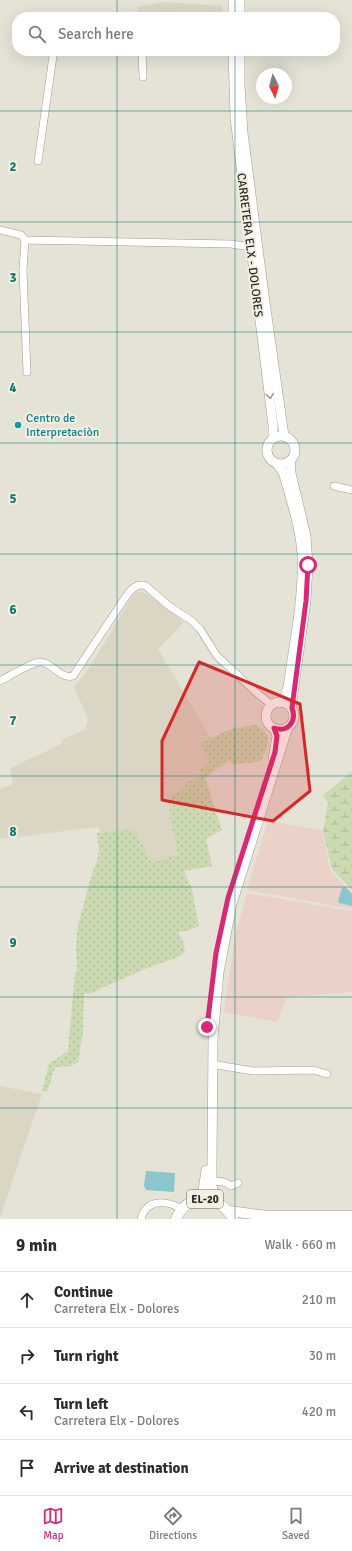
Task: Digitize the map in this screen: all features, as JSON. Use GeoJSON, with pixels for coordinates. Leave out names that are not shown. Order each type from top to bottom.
{"type":"FeatureCollection","features":[{"type":"Feature","properties":{"kind":"highway","name":"EL-20"},"geometry":{"type":"LineString","coordinates":[[176,1219],[182,1210],[190,1203],[197,1200],[211,1200],[217,1202],[231,1215],[352,1216]]}},
{"type":"Feature","properties":{"kind":"main road"},"geometry":{"type":"LineString","coordinates":[[233,0],[233,12]]}},
{"type":"Feature","properties":{"kind":"main road"},"geometry":{"type":"LineString","coordinates":[[240,0],[240,12]]}},
{"type":"Feature","properties":{"kind":"main road","name":"CARRETERA ELX - DOLORES"},"geometry":{"type":"LineString","coordinates":[[233,56],[235,118],[273,425],[273,438]]}},
{"type":"Feature","properties":{"kind":"main road","name":"CARRETERA ELX - DOLORES"},"geometry":{"type":"LineString","coordinates":[[240,56],[243,133],[284,436]]}},
{"type":"Feature","properties":{"kind":"main road"},"geometry":{"type":"LineString","coordinates":[[197,1200],[203,1191],[206,1179],[207,1027],[216,953],[228,898],[275,752],[277,736],[274,728],[267,719],[268,712],[284,699],[288,687],[301,592],[302,559],[299,534],[292,504],[284,475],[276,463],[270,459],[267,452],[268,444],[273,438],[284,436],[291,439],[295,446],[295,454],[290,461],[284,464],[276,463]]}},
{"type":"Feature","properties":{"kind":"main road"},"geometry":{"type":"LineString","coordinates":[[217,1202],[213,1194],[212,1181],[213,1038],[224,941],[238,883],[288,727],[294,716],[292,708],[306,601],[308,565],[306,536],[291,473],[290,461]]}},
{"type":"Feature","properties":{"kind":"main road"},"geometry":{"type":"LineString","coordinates":[[276,704],[286,704],[292,708]]}},
{"type":"Feature","properties":{"kind":"main road"},"geometry":{"type":"LineString","coordinates":[[274,728],[283,730],[288,727]]}},
{"type":"Feature","properties":{"kind":"street"},"geometry":{"type":"LineString","coordinates":[[38,161],[53,56]]}},
{"type":"Feature","properties":{"kind":"street"},"geometry":{"type":"LineString","coordinates":[[142,56],[143,77]]}},
{"type":"Feature","properties":{"kind":"street"},"geometry":{"type":"LineString","coordinates":[[0,230],[21,235],[25,240],[23,270],[27,372]]}},
{"type":"Feature","properties":{"kind":"street"},"geometry":{"type":"LineString","coordinates":[[25,240],[123,240],[231,244],[244,246]]}},
{"type":"Feature","properties":{"kind":"street"},"geometry":{"type":"LineString","coordinates":[[334,486],[352,490]]}},
{"type":"Feature","properties":{"kind":"street"},"geometry":{"type":"LineString","coordinates":[[0,680],[33,663],[40,662],[65,676],[73,676],[129,592],[135,586],[142,585],[146,586],[169,606],[192,621],[217,656],[258,694],[276,704]]}},
{"type":"Feature","properties":{"kind":"street"},"geometry":{"type":"LineString","coordinates":[[217,1065],[253,1070],[313,1070],[327,1074]]}},
{"type":"Feature","properties":{"kind":"street"},"geometry":{"type":"LineString","coordinates":[[212,1181],[223,1181],[231,1186],[238,1183]]}},
{"type":"Feature","properties":{"kind":"street"},"geometry":{"type":"LineString","coordinates":[[141,1219],[145,1210],[152,1204],[163,1202],[172,1204],[182,1210]]}},
{"type":"Feature","properties":{"kind":"highlighted area"},"geometry":{"type":"Polygon","coordinates":[[[199,662],[300,704],[310,791],[273,821],[162,800],[162,741],[199,662]]]}},
{"type":"Feature","properties":{"kind":"shaded area"},"geometry":{"type":"Polygon","coordinates":[[[163,2],[222,6],[222,12],[138,12],[137,7],[163,2]]]}},
{"type":"Feature","properties":{"kind":"shaded area"},"geometry":{"type":"Polygon","coordinates":[[[141,591],[155,599],[184,622],[158,649],[211,738],[202,743],[210,764],[197,770],[200,776],[184,783],[186,787],[168,797],[171,823],[178,854],[152,863],[137,833],[101,833],[98,827],[0,839],[0,789],[13,784],[10,768],[62,744],[61,740],[86,729],[88,719],[74,687],[90,667],[128,603],[135,593],[141,591]]]}},
{"type":"Feature","properties":{"kind":"shaded area"},"geometry":{"type":"Polygon","coordinates":[[[268,821],[322,830],[330,871],[352,892],[352,909],[247,890],[268,821]]]}},
{"type":"Feature","properties":{"kind":"shaded area"},"geometry":{"type":"Polygon","coordinates":[[[247,893],[352,911],[352,992],[287,997],[277,1022],[224,1012],[235,936],[247,893]]]}},
{"type":"Feature","properties":{"kind":"shaded area"},"geometry":{"type":"Polygon","coordinates":[[[0,1086],[42,1094],[0,1218],[0,1086]]]}},
{"type":"Feature","properties":{"kind":"green space"},"geometry":{"type":"Polygon","coordinates":[[[255,725],[262,728],[268,736],[267,745],[261,761],[234,765],[228,761],[205,778],[222,830],[206,839],[212,866],[184,871],[192,889],[199,926],[187,931],[178,932],[183,941],[185,952],[178,957],[142,970],[91,993],[84,994],[83,1032],[78,1062],[71,1066],[55,1067],[47,1092],[42,1091],[49,1064],[68,1051],[75,972],[77,971],[76,944],[78,926],[91,877],[97,861],[99,851],[97,833],[132,829],[137,833],[152,863],[178,854],[171,823],[168,797],[186,787],[184,783],[200,776],[197,770],[210,764],[201,743],[233,728],[255,725]]]}},
{"type":"Feature","properties":{"kind":"green space"},"geometry":{"type":"Polygon","coordinates":[[[352,772],[352,890],[332,869],[323,832],[328,803],[323,795],[352,772]]]}},
{"type":"Feature","properties":{"kind":"water"},"geometry":{"type":"Polygon","coordinates":[[[345,887],[352,894],[352,906],[339,903],[338,901],[342,888],[345,887]]]}},
{"type":"Feature","properties":{"kind":"water"},"geometry":{"type":"Polygon","coordinates":[[[146,1171],[175,1173],[174,1192],[146,1190],[144,1186],[146,1171]]]}},
{"type":"Feature","properties":{"kind":"place","name":"Centro de Interpretaciòn"},"geometry":{"type":"Point","coordinates":[18,425]}},
{"type":"Feature","properties":{"kind":"route"},"geometry":{"type":"LineString","coordinates":[[207,1027],[216,953],[222,922],[228,898],[275,752],[277,736],[274,728],[280,730],[286,729],[291,724],[294,716],[292,708],[306,601],[308,565]]}}]}
